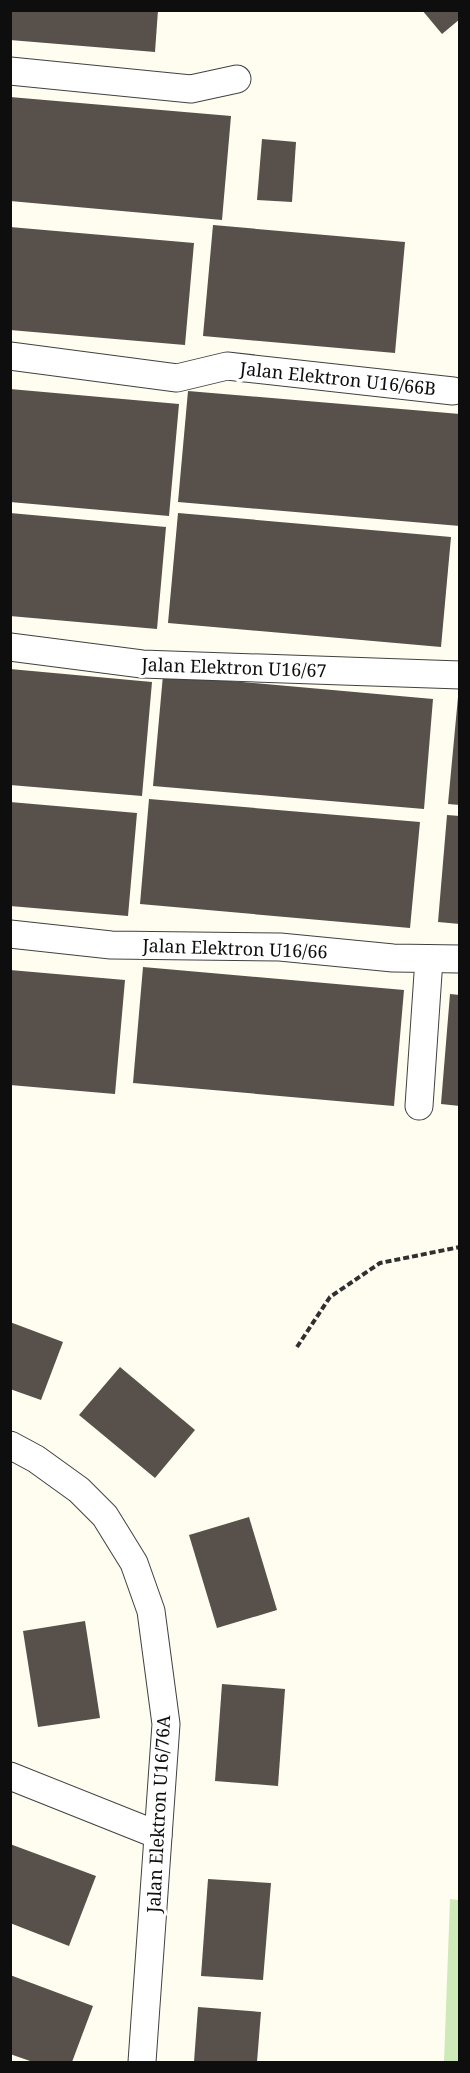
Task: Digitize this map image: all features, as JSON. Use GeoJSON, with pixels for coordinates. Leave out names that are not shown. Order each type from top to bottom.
{"type":"FeatureCollection","features":[{"type":"Feature","properties":{"kind":"street"},"geometry":{"type":"LineString","coordinates":[[10,71],[191,89],[237,78]]}},
{"type":"Feature","properties":{"kind":"street","name":"Jalan Elektron U16/66B"},"geometry":{"type":"LineString","coordinates":[[10,356],[177,378],[227,366],[453,391]]}},
{"type":"Feature","properties":{"kind":"street","name":"Jalan Elektron U16/67"},"geometry":{"type":"LineString","coordinates":[[10,647],[142,664],[459,675]]}},
{"type":"Feature","properties":{"kind":"street","name":"Jalan Elektron U16/66"},"geometry":{"type":"LineString","coordinates":[[10,934],[111,945],[280,946],[393,958],[459,959]]}},
{"type":"Feature","properties":{"kind":"street"},"geometry":{"type":"LineString","coordinates":[[419,1107],[429,959]]}},
{"type":"Feature","properties":{"kind":"street","name":"Jalan Elektron U16/76A"},"geometry":{"type":"LineString","coordinates":[[10,1446],[36,1459],[79,1490],[105,1516],[134,1563],[151,1611],[166,1724],[142,2062]]}},
{"type":"Feature","properties":{"kind":"street"},"geometry":{"type":"LineString","coordinates":[[10,1776],[158,1835]]}},
{"type":"Feature","properties":{"kind":"path"},"geometry":{"type":"LineString","coordinates":[[297,1347],[330,1297],[380,1263],[459,1247]]}},
{"type":"Feature","properties":{"kind":"green space"},"geometry":{"type":"Polygon","coordinates":[[[450,1899],[459,1900],[459,2062],[444,2062],[450,1899]]]}},
{"type":"Feature","properties":{"kind":"building"},"geometry":{"type":"Polygon","coordinates":[[[10,10],[158,10],[155,52],[10,40],[10,10]]]}},
{"type":"Feature","properties":{"kind":"building"},"geometry":{"type":"Polygon","coordinates":[[[422,10],[460,10],[460,19],[442,34],[422,10]]]}},
{"type":"Feature","properties":{"kind":"building"},"geometry":{"type":"Polygon","coordinates":[[[10,97],[231,116],[222,220],[10,201],[10,97]]]}},
{"type":"Feature","properties":{"kind":"building"},"geometry":{"type":"Polygon","coordinates":[[[262,139],[296,142],[292,202],[257,200],[262,139]]]}},
{"type":"Feature","properties":{"kind":"building"},"geometry":{"type":"Polygon","coordinates":[[[213,225],[405,242],[395,353],[203,336],[213,225]]]}},
{"type":"Feature","properties":{"kind":"building"},"geometry":{"type":"Polygon","coordinates":[[[10,227],[194,243],[185,345],[10,330],[10,227]]]}},
{"type":"Feature","properties":{"kind":"building"},"geometry":{"type":"Polygon","coordinates":[[[10,389],[179,404],[169,516],[10,502],[10,389]]]}},
{"type":"Feature","properties":{"kind":"building"},"geometry":{"type":"Polygon","coordinates":[[[188,391],[460,414],[460,526],[178,502],[188,391]]]}},
{"type":"Feature","properties":{"kind":"building"},"geometry":{"type":"Polygon","coordinates":[[[10,513],[166,527],[157,629],[10,616],[10,513]]]}},
{"type":"Feature","properties":{"kind":"building"},"geometry":{"type":"Polygon","coordinates":[[[178,513],[451,537],[441,647],[168,623],[178,513]]]}},
{"type":"Feature","properties":{"kind":"building"},"geometry":{"type":"Polygon","coordinates":[[[10,669],[152,682],[142,796],[10,785],[10,669]]]}},
{"type":"Feature","properties":{"kind":"building"},"geometry":{"type":"Polygon","coordinates":[[[163,675],[433,699],[424,809],[153,786],[163,675]]]}},
{"type":"Feature","properties":{"kind":"building"},"geometry":{"type":"Polygon","coordinates":[[[458,697],[460,697],[460,805],[448,804],[458,697]]]}},
{"type":"Feature","properties":{"kind":"building"},"geometry":{"type":"Polygon","coordinates":[[[149,799],[420,822],[410,928],[140,904],[149,799]]]}},
{"type":"Feature","properties":{"kind":"building"},"geometry":{"type":"Polygon","coordinates":[[[10,802],[137,813],[128,916],[10,906],[10,802]]]}},
{"type":"Feature","properties":{"kind":"building"},"geometry":{"type":"Polygon","coordinates":[[[447,815],[460,816],[460,924],[438,922],[447,815]]]}},
{"type":"Feature","properties":{"kind":"building"},"geometry":{"type":"Polygon","coordinates":[[[143,967],[404,990],[394,1106],[133,1083],[143,967]]]}},
{"type":"Feature","properties":{"kind":"building"},"geometry":{"type":"Polygon","coordinates":[[[10,970],[125,980],[115,1094],[10,1085],[10,970]]]}},
{"type":"Feature","properties":{"kind":"building"},"geometry":{"type":"Polygon","coordinates":[[[450,994],[460,995],[460,1106],[441,1104],[450,994]]]}},
{"type":"Feature","properties":{"kind":"building"},"geometry":{"type":"Polygon","coordinates":[[[10,1322],[63,1342],[41,1400],[10,1389],[10,1322]]]}},
{"type":"Feature","properties":{"kind":"building"},"geometry":{"type":"Polygon","coordinates":[[[120,1367],[195,1430],[155,1478],[79,1415],[120,1367]]]}},
{"type":"Feature","properties":{"kind":"building"},"geometry":{"type":"Polygon","coordinates":[[[249,1517],[277,1610],[217,1628],[189,1535],[249,1517]]]}},
{"type":"Feature","properties":{"kind":"building"},"geometry":{"type":"Polygon","coordinates":[[[85,1621],[100,1718],[38,1727],[23,1631],[85,1621]]]}},
{"type":"Feature","properties":{"kind":"building"},"geometry":{"type":"Polygon","coordinates":[[[222,1684],[285,1689],[278,1786],[215,1781],[222,1684]]]}},
{"type":"Feature","properties":{"kind":"building"},"geometry":{"type":"Polygon","coordinates":[[[10,1844],[96,1876],[69,1946],[10,1923],[10,1844]]]}},
{"type":"Feature","properties":{"kind":"building"},"geometry":{"type":"Polygon","coordinates":[[[208,1879],[271,1883],[263,1980],[201,1976],[208,1879]]]}},
{"type":"Feature","properties":{"kind":"building"},"geometry":{"type":"Polygon","coordinates":[[[10,1975],[93,2006],[72,2062],[33,2062],[10,2054],[10,1975]]]}},
{"type":"Feature","properties":{"kind":"building"},"geometry":{"type":"Polygon","coordinates":[[[198,2007],[261,2012],[257,2062],[194,2062],[198,2007]]]}}]}
